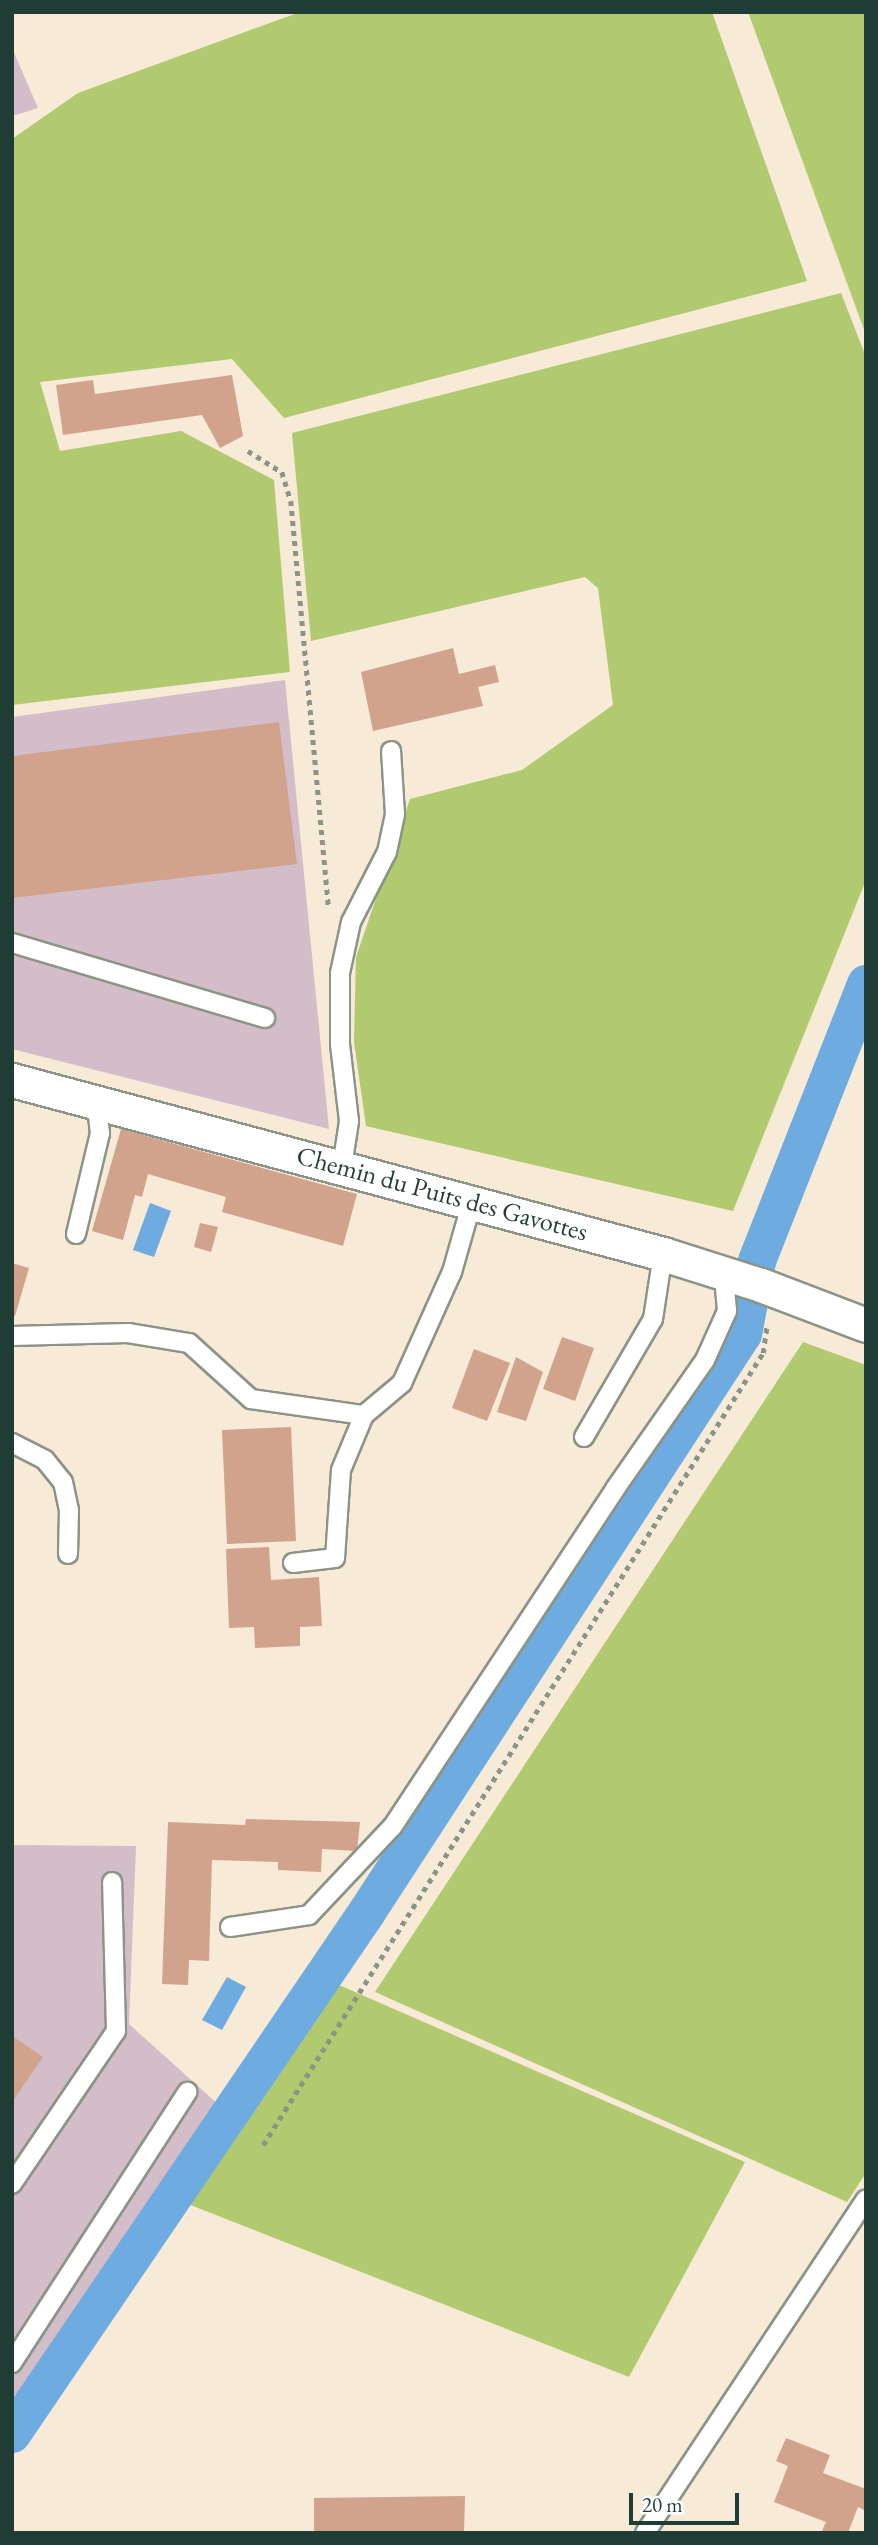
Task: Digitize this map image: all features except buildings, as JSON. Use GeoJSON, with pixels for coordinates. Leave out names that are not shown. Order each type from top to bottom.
{"type":"FeatureCollection","features":[{"type":"Feature","properties":{"kind":"street","name":"Chemin du Puits des Gavottes"},"geometry":{"type":"LineString","coordinates":[[12,1080],[663,1254],[761,1284],[866,1325]]}},
{"type":"Feature","properties":{"kind":"lane"},"geometry":{"type":"LineString","coordinates":[[342,1167],[349,1121],[340,1044],[341,973],[351,922],[387,852],[395,814],[391,751]]}},
{"type":"Feature","properties":{"kind":"lane"},"geometry":{"type":"LineString","coordinates":[[12,943],[265,1018]]}},
{"type":"Feature","properties":{"kind":"lane"},"geometry":{"type":"LineString","coordinates":[[76,1234],[100,1133],[96,1101]]}},
{"type":"Feature","properties":{"kind":"lane"},"geometry":{"type":"LineString","coordinates":[[293,1563],[335,1559],[341,1470],[364,1415],[402,1383],[452,1272],[472,1202]]}},
{"type":"Feature","properties":{"kind":"lane"},"geometry":{"type":"LineString","coordinates":[[584,1437],[653,1319],[663,1254]]}},
{"type":"Feature","properties":{"kind":"lane"},"geometry":{"type":"LineString","coordinates":[[230,1927],[309,1915],[393,1826],[615,1489],[705,1360],[727,1311],[724,1273]]}},
{"type":"Feature","properties":{"kind":"lane"},"geometry":{"type":"LineString","coordinates":[[12,1336],[128,1334],[189,1343],[251,1399],[364,1415]]}},
{"type":"Feature","properties":{"kind":"lane"},"geometry":{"type":"LineString","coordinates":[[12,1443],[46,1460],[63,1482],[69,1510],[68,1554]]}},
{"type":"Feature","properties":{"kind":"lane"},"geometry":{"type":"LineString","coordinates":[[12,2185],[116,2031],[112,1882]]}},
{"type":"Feature","properties":{"kind":"lane"},"geometry":{"type":"LineString","coordinates":[[12,2363],[187,2092]]}},
{"type":"Feature","properties":{"kind":"lane"},"geometry":{"type":"LineString","coordinates":[[645,2533],[866,2199]]}},
{"type":"Feature","properties":{"kind":"path"},"geometry":{"type":"LineString","coordinates":[[248,451],[282,472],[291,500],[331,919]]}},
{"type":"Feature","properties":{"kind":"path"},"geometry":{"type":"LineString","coordinates":[[263,2145],[763,1353],[770,1308],[761,1284]]}},
{"type":"Feature","properties":{"kind":"shaded area"},"geometry":{"type":"Polygon","coordinates":[[[12,48],[38,108],[12,116],[12,48]]]}},
{"type":"Feature","properties":{"kind":"shaded area"},"geometry":{"type":"Polygon","coordinates":[[[285,680],[329,1129],[12,1049],[12,717],[285,680]]]}},
{"type":"Feature","properties":{"kind":"shaded area"},"geometry":{"type":"Polygon","coordinates":[[[12,1845],[136,1846],[129,2024],[219,2105],[12,2403],[12,1845]]]}},
{"type":"Feature","properties":{"kind":"green space"},"geometry":{"type":"Polygon","coordinates":[[[300,12],[712,12],[807,281],[284,418],[232,359],[40,382],[60,451],[181,431],[274,480],[290,672],[12,705],[12,139],[78,93],[300,12]]]}},
{"type":"Feature","properties":{"kind":"green space"},"geometry":{"type":"Polygon","coordinates":[[[748,12],[866,12],[866,335],[748,12]]]}},
{"type":"Feature","properties":{"kind":"green space"},"geometry":{"type":"Polygon","coordinates":[[[841,293],[866,357],[866,880],[733,1211],[366,1126],[354,1042],[356,957],[410,799],[522,770],[613,705],[598,588],[585,577],[311,641],[292,433],[841,293]]]}},
{"type":"Feature","properties":{"kind":"green space"},"geometry":{"type":"Polygon","coordinates":[[[803,1342],[866,1365],[866,2173],[847,2202],[375,1992],[803,1342]]]}},
{"type":"Feature","properties":{"kind":"green space"},"geometry":{"type":"Polygon","coordinates":[[[339,1985],[745,2162],[629,2377],[188,2204],[339,1985]]]}},
{"type":"Feature","properties":{"kind":"water"},"geometry":{"type":"Polygon","coordinates":[[[150,1203],[171,1211],[154,1257],[133,1250],[150,1203]]]}},
{"type":"Feature","properties":{"kind":"water"},"geometry":{"type":"Polygon","coordinates":[[[227,1977],[246,1987],[222,2030],[202,2020],[227,1977]]]}},
{"type":"Feature","properties":{"kind":"waterway"},"geometry":{"type":"LineString","coordinates":[[12,2434],[367,1912],[743,1334],[757,1261],[866,984]]}}]}
